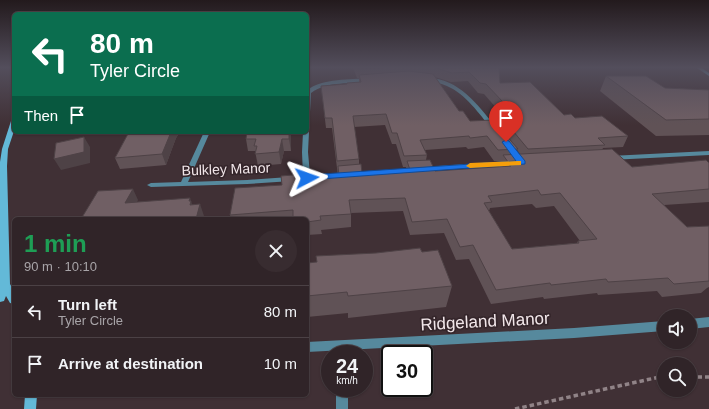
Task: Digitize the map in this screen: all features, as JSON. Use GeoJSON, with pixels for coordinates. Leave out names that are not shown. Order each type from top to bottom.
{"type":"FeatureCollection","features":[{"type":"Feature","properties":{"kind":"street"},"geometry":{"type":"LineString","coordinates":[[309,91],[319,87]]}},
{"type":"Feature","properties":{"kind":"street"},"geometry":{"type":"LineString","coordinates":[[456,87],[469,98],[498,132]]}},
{"type":"Feature","properties":{"kind":"street"},"geometry":{"type":"LineString","coordinates":[[0,298],[5,285],[5,149],[12,127]]}},
{"type":"Feature","properties":{"kind":"street"},"geometry":{"type":"LineString","coordinates":[[184,183],[206,134]]}},
{"type":"Feature","properties":{"kind":"street"},"geometry":{"type":"LineString","coordinates":[[306,134],[305,158],[307,178]]}},
{"type":"Feature","properties":{"kind":"street"},"geometry":{"type":"LineString","coordinates":[[602,159],[709,153]]}},
{"type":"Feature","properties":{"kind":"street"},"geometry":{"type":"LineString","coordinates":[[416,170],[515,163]]}},
{"type":"Feature","properties":{"kind":"street","name":"Bulkley Manor"},"geometry":{"type":"LineString","coordinates":[[151,185],[247,182],[353,174]]}},
{"type":"Feature","properties":{"kind":"street"},"geometry":{"type":"LineString","coordinates":[[5,285],[12,297]]}},
{"type":"Feature","properties":{"kind":"street"},"geometry":{"type":"LineString","coordinates":[[697,323],[709,322]]}},
{"type":"Feature","properties":{"kind":"street","name":"Ridgeland Manor"},"geometry":{"type":"LineString","coordinates":[[373,348],[657,327]]}},
{"type":"Feature","properties":{"kind":"street","name":"Ridgeland Manor"},"geometry":{"type":"LineString","coordinates":[[309,347],[321,348]]}},
{"type":"Feature","properties":{"kind":"street"},"geometry":{"type":"LineString","coordinates":[[30,409],[31,397]]}},
{"type":"Feature","properties":{"kind":"street"},"geometry":{"type":"LineString","coordinates":[[342,397],[342,409]]}},
{"type":"Feature","properties":{"kind":"path"},"geometry":{"type":"LineString","coordinates":[[697,377],[709,378]]}},
{"type":"Feature","properties":{"kind":"path"},"geometry":{"type":"LineString","coordinates":[[515,409],[657,378]]}},
{"type":"Feature","properties":{"kind":"building"},"geometry":{"type":"Polygon","coordinates":[[[321,87],[442,87],[459,111],[463,111],[470,121],[493,120],[518,149],[498,150],[487,136],[470,138],[469,136],[420,140],[427,155],[404,156],[397,133],[392,133],[386,114],[353,116],[359,159],[337,161],[332,118],[325,118],[321,87]]]}},
{"type":"Feature","properties":{"kind":"building"},"geometry":{"type":"Polygon","coordinates":[[[489,87],[535,87],[564,115],[571,114],[575,118],[602,116],[628,136],[598,138],[605,145],[528,149],[503,119],[518,118],[489,87]]]}},
{"type":"Feature","properties":{"kind":"building"},"geometry":{"type":"Polygon","coordinates":[[[621,87],[664,87],[709,90],[709,119],[666,120],[621,87]]]}},
{"type":"Feature","properties":{"kind":"building"},"geometry":{"type":"Polygon","coordinates":[[[128,134],[170,134],[162,154],[115,158],[128,134]]]}},
{"type":"Feature","properties":{"kind":"building"},"geometry":{"type":"Polygon","coordinates":[[[247,134],[289,134],[289,139],[282,139],[279,152],[255,154],[257,146],[254,146],[256,139],[246,139],[247,134]]]}},
{"type":"Feature","properties":{"kind":"building"},"geometry":{"type":"Polygon","coordinates":[[[84,137],[84,152],[54,159],[56,143],[84,137]]]}},
{"type":"Feature","properties":{"kind":"building"},"geometry":{"type":"Polygon","coordinates":[[[612,149],[632,167],[706,160],[709,163],[709,189],[652,194],[687,227],[709,226],[709,281],[674,284],[668,278],[608,282],[606,279],[551,285],[550,283],[496,290],[473,245],[460,247],[447,219],[412,222],[405,198],[349,200],[351,214],[320,216],[321,220],[309,222],[309,217],[293,217],[293,210],[230,215],[235,188],[282,185],[281,176],[304,174],[305,179],[339,176],[338,166],[361,164],[362,173],[410,170],[407,161],[430,160],[435,171],[511,166],[503,155],[612,149]],[[538,190],[488,196],[492,202],[484,203],[512,249],[579,243],[578,241],[597,239],[560,193],[541,195],[538,190]]]}},
{"type":"Feature","properties":{"kind":"building"},"geometry":{"type":"Polygon","coordinates":[[[133,189],[125,203],[190,198],[190,205],[200,204],[197,217],[82,217],[98,191],[133,189]]]}},
{"type":"Feature","properties":{"kind":"building"},"geometry":{"type":"Polygon","coordinates":[[[420,248],[422,252],[438,250],[452,286],[348,296],[347,292],[309,296],[309,263],[317,262],[316,256],[376,253],[420,248]]]}},
{"type":"Feature","properties":{"kind":"slow traffic"},"geometry":{"type":"LineString","coordinates":[[470,166],[518,163]]}},
{"type":"Feature","properties":{"kind":"route"},"geometry":{"type":"LineString","coordinates":[[307,178],[522,163],[506,142]]}}]}
